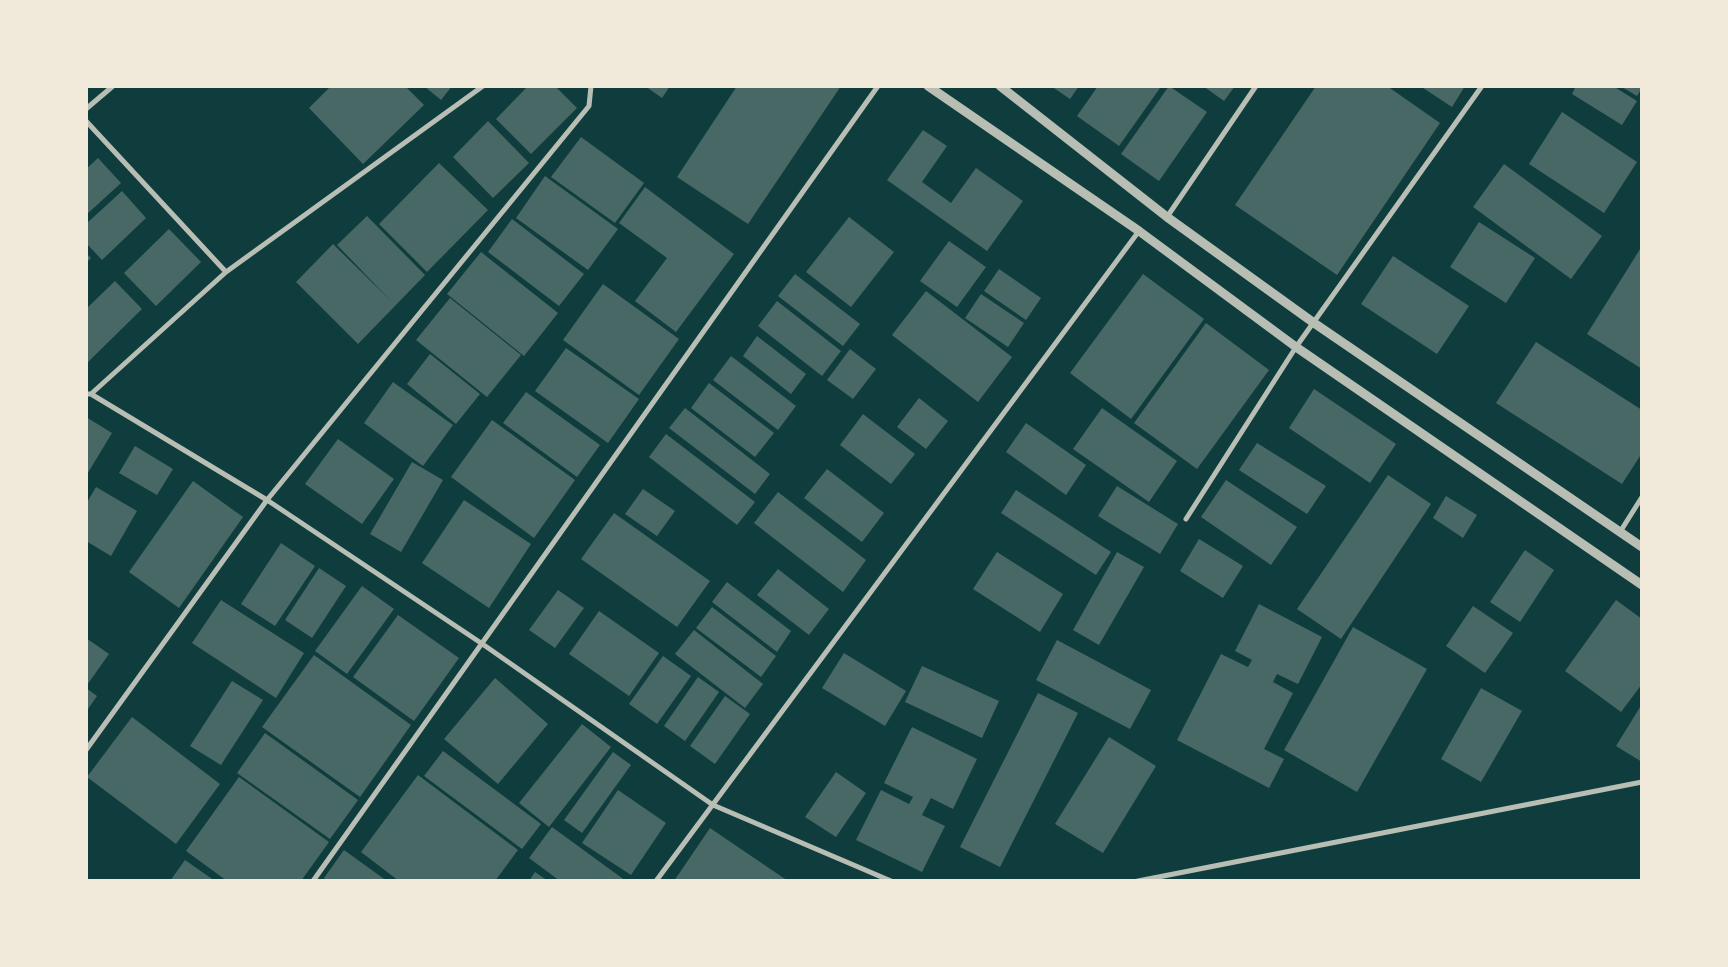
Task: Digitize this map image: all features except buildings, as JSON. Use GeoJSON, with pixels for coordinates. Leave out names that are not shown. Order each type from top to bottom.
{"type":"FeatureCollection","features":[{"type":"Feature","properties":{"kind":"street"},"geometry":{"type":"LineString","coordinates":[[86,109],[113,86]]}},
{"type":"Feature","properties":{"kind":"street"},"geometry":{"type":"LineString","coordinates":[[483,86],[226,272],[89,394],[267,500],[481,643],[713,805],[891,881]]}},
{"type":"Feature","properties":{"kind":"street"},"geometry":{"type":"LineString","coordinates":[[86,750],[267,500],[589,106],[592,86]]}},
{"type":"Feature","properties":{"kind":"street"},"geometry":{"type":"LineString","coordinates":[[313,881],[878,86]]}},
{"type":"Feature","properties":{"kind":"street"},"geometry":{"type":"LineString","coordinates":[[928,86],[1139,231],[1296,347],[1642,585]]}},
{"type":"Feature","properties":{"kind":"street"},"geometry":{"type":"LineString","coordinates":[[1000,86],[1167,217],[1314,323],[1642,547]]}},
{"type":"Feature","properties":{"kind":"street"},"geometry":{"type":"LineString","coordinates":[[1167,217],[1256,86]]}},
{"type":"Feature","properties":{"kind":"street"},"geometry":{"type":"LineString","coordinates":[[1186,519],[1296,347],[1482,86]]}},
{"type":"Feature","properties":{"kind":"street"},"geometry":{"type":"LineString","coordinates":[[86,121],[226,272]]}},
{"type":"Feature","properties":{"kind":"street"},"geometry":{"type":"LineString","coordinates":[[656,881],[1139,231]]}},
{"type":"Feature","properties":{"kind":"street"},"geometry":{"type":"LineString","coordinates":[[1620,532],[1642,497]]}},
{"type":"Feature","properties":{"kind":"street"},"geometry":{"type":"LineString","coordinates":[[1138,881],[1642,782]]}}]}
